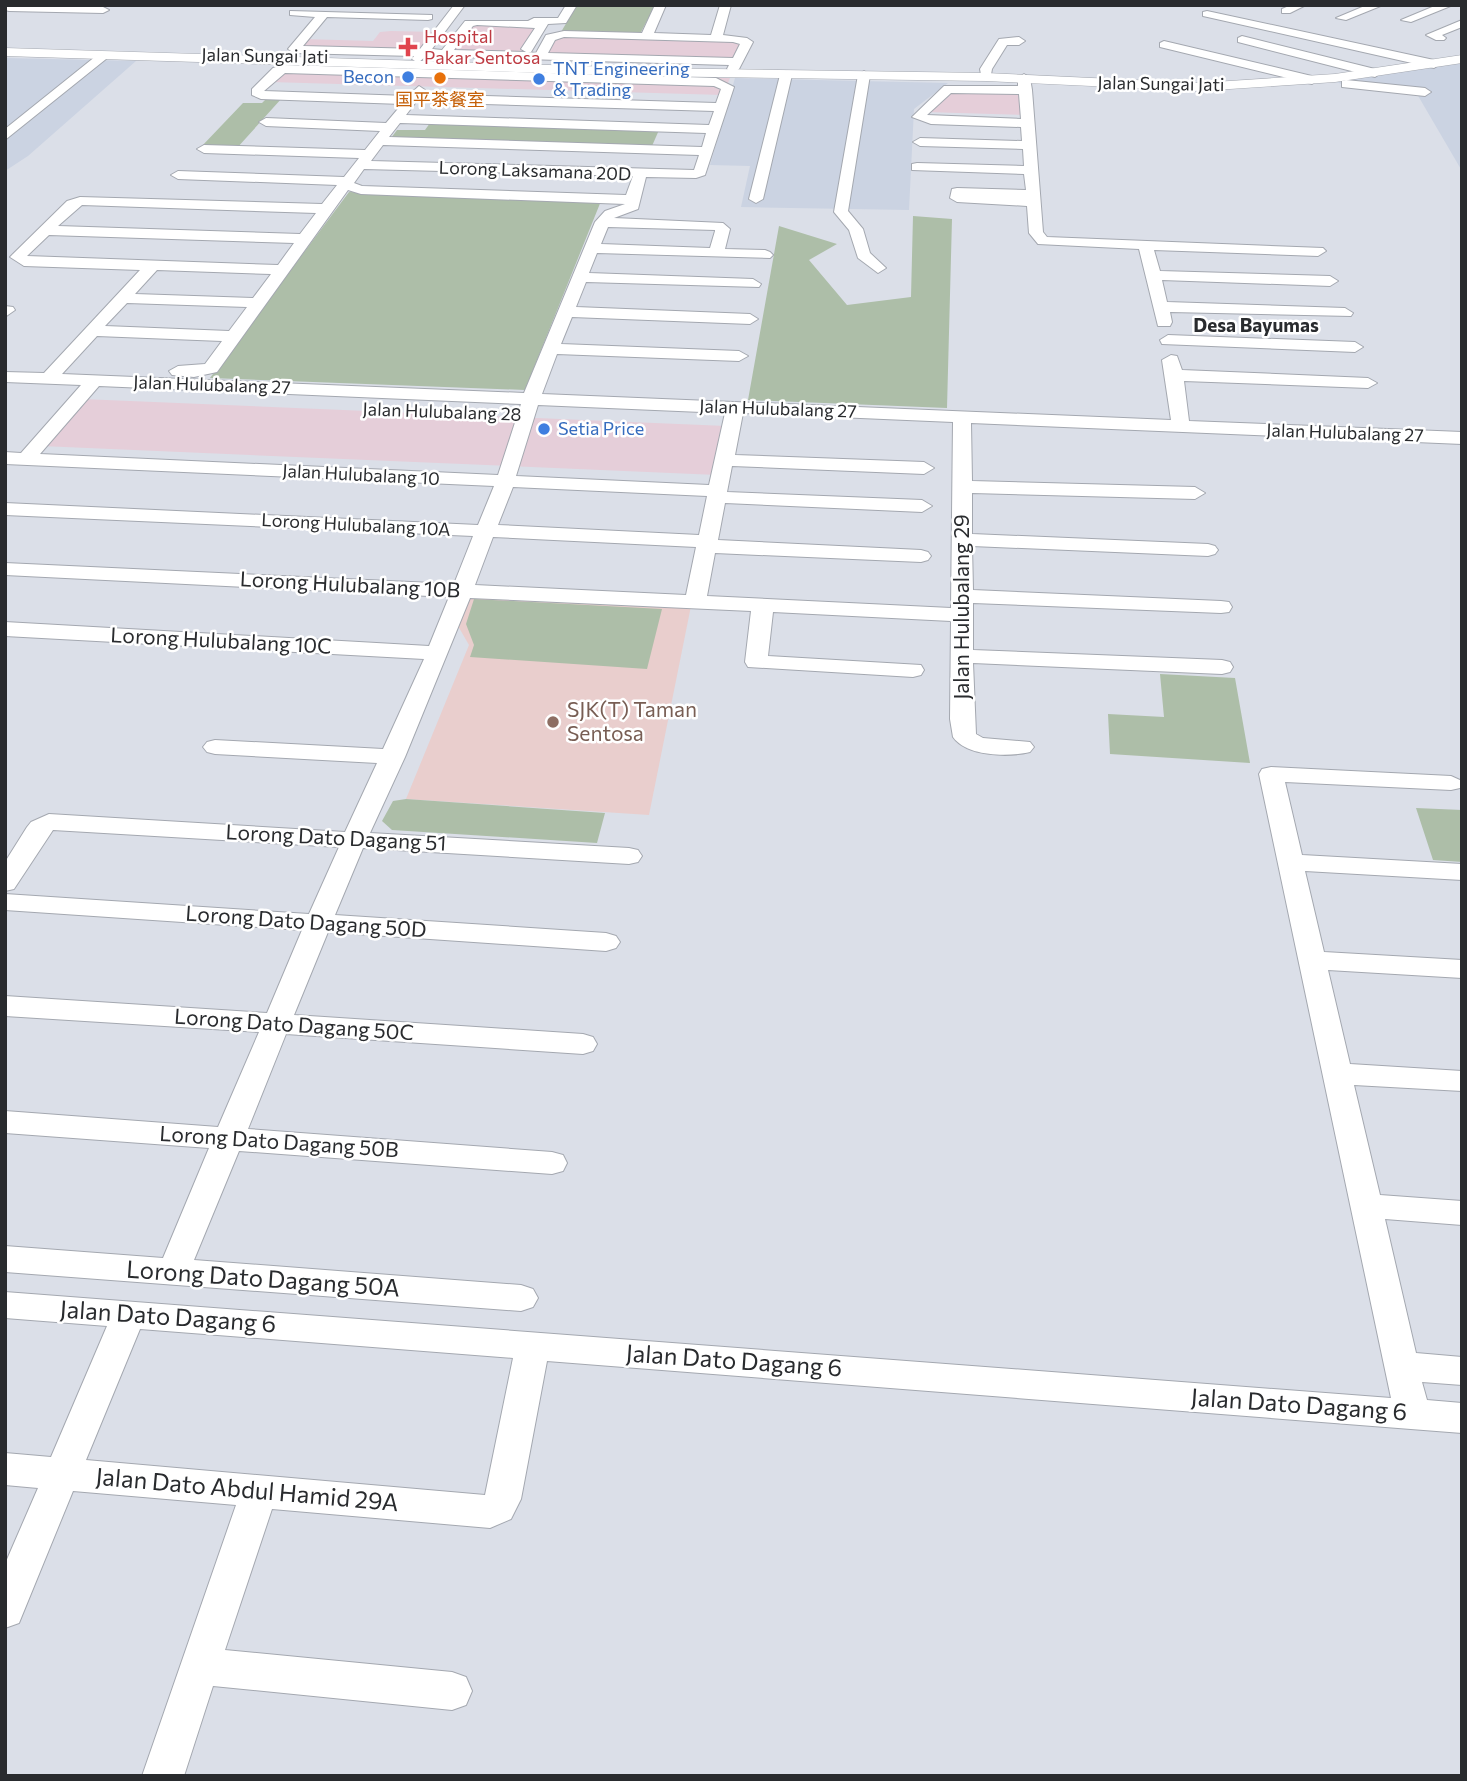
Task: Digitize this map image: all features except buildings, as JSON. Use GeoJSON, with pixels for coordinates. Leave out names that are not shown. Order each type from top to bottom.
{"type":"FeatureCollection","features":[{"type":"Feature","properties":{"kind":"main road","name":"Jalan Sungai Jati"},"geometry":{"type":"LineString","coordinates":[[5,51],[420,56],[441,64]]}},
{"type":"Feature","properties":{"kind":"main road","name":"Jalan Sungai Jati"},"geometry":{"type":"LineString","coordinates":[[5,51],[597,68],[735,66],[862,75]]}},
{"type":"Feature","properties":{"kind":"main road","name":"Jalan Sungai Jati"},"geometry":{"type":"LineString","coordinates":[[597,68],[716,78],[786,75],[986,77],[1025,84],[1199,87],[1335,78],[1462,59]]}},
{"type":"Feature","properties":{"kind":"street"},"geometry":{"type":"LineString","coordinates":[[324,14],[292,47],[297,50],[420,56],[433,32],[450,18],[460,5]]}},
{"type":"Feature","properties":{"kind":"street"},"geometry":{"type":"LineString","coordinates":[[450,18],[562,21],[572,5]]}},
{"type":"Feature","properties":{"kind":"street"},"geometry":{"type":"LineString","coordinates":[[649,33],[661,5]]}},
{"type":"Feature","properties":{"kind":"street"},"geometry":{"type":"LineString","coordinates":[[710,5],[726,5],[717,35]]}},
{"type":"Feature","properties":{"kind":"street"},"geometry":{"type":"LineString","coordinates":[[1286,10],[1301,5]]}},
{"type":"Feature","properties":{"kind":"street"},"geometry":{"type":"LineString","coordinates":[[1342,18],[1378,5]]}},
{"type":"Feature","properties":{"kind":"street"},"geometry":{"type":"LineString","coordinates":[[1407,20],[1448,5]]}},
{"type":"Feature","properties":{"kind":"street"},"geometry":{"type":"LineString","coordinates":[[9,8],[103,9]]}},
{"type":"Feature","properties":{"kind":"street"},"geometry":{"type":"LineString","coordinates":[[294,13],[428,17]]}},
{"type":"Feature","properties":{"kind":"street"},"geometry":{"type":"LineString","coordinates":[[1207,14],[1434,64]]}},
{"type":"Feature","properties":{"kind":"street"},"geometry":{"type":"LineString","coordinates":[[5,363],[54,372],[204,371],[211,368],[326,209],[441,64],[469,23],[543,25],[523,56]]}},
{"type":"Feature","properties":{"kind":"street"},"geometry":{"type":"LineString","coordinates":[[1440,38],[1432,35],[1462,23]]}},
{"type":"Feature","properties":{"kind":"street"},"geometry":{"type":"LineString","coordinates":[[540,56],[550,37],[565,34],[719,38],[747,42],[735,66],[523,56],[441,64],[284,69],[277,71],[257,94],[721,107]]}},
{"type":"Feature","properties":{"kind":"street"},"geometry":{"type":"LineString","coordinates":[[1242,40],[1375,73]]}},
{"type":"Feature","properties":{"kind":"street"},"geometry":{"type":"LineString","coordinates":[[986,77],[986,69],[1003,41],[1019,41]]}},
{"type":"Feature","properties":{"kind":"street"},"geometry":{"type":"LineString","coordinates":[[1164,45],[1312,80]]}},
{"type":"Feature","properties":{"kind":"street"},"geometry":{"type":"LineString","coordinates":[[5,136],[105,55]]}},
{"type":"Feature","properties":{"kind":"street"},"geometry":{"type":"LineString","coordinates":[[380,141],[656,149],[704,157],[728,87],[716,78],[441,64]]}},
{"type":"Feature","properties":{"kind":"street"},"geometry":{"type":"LineString","coordinates":[[756,199],[786,75]]}},
{"type":"Feature","properties":{"kind":"street"},"geometry":{"type":"LineString","coordinates":[[862,75],[841,212],[856,229],[863,255],[878,268]]}},
{"type":"Feature","properties":{"kind":"street"},"geometry":{"type":"LineString","coordinates":[[1335,78],[1356,86],[1424,92]]}},
{"type":"Feature","properties":{"kind":"street"},"geometry":{"type":"LineString","coordinates":[[1027,120],[926,117],[933,102],[948,89],[1025,84],[1037,237],[1055,243],[1318,251]]}},
{"type":"Feature","properties":{"kind":"street"},"geometry":{"type":"LineString","coordinates":[[266,122],[713,129]]}},
{"type":"Feature","properties":{"kind":"street"},"geometry":{"type":"LineString","coordinates":[[656,149],[664,128]]}},
{"type":"Feature","properties":{"kind":"street"},"geometry":{"type":"LineString","coordinates":[[920,142],[1030,145]]}},
{"type":"Feature","properties":{"kind":"street","name":"Lorong Laksamana 20D"},"geometry":{"type":"LineString","coordinates":[[204,149],[640,174],[696,174],[700,172],[704,157]]}},
{"type":"Feature","properties":{"kind":"street"},"geometry":{"type":"LineString","coordinates":[[917,167],[1032,170]]}},
{"type":"Feature","properties":{"kind":"street"},"geometry":{"type":"LineString","coordinates":[[959,167],[957,192],[1034,198]]}},
{"type":"Feature","properties":{"kind":"street"},"geometry":{"type":"LineString","coordinates":[[173,1272],[318,923],[437,653],[507,475],[550,349],[602,222],[610,214],[633,206],[632,200],[640,174]]}},
{"type":"Feature","properties":{"kind":"street"},"geometry":{"type":"LineString","coordinates":[[178,175],[346,183],[360,190],[632,200]]}},
{"type":"Feature","properties":{"kind":"street"},"geometry":{"type":"LineString","coordinates":[[283,270],[23,261],[18,257],[72,204],[79,201],[326,209]]}},
{"type":"Feature","properties":{"kind":"street"},"geometry":{"type":"LineString","coordinates":[[602,222],[718,226],[723,229],[716,253]]}},
{"type":"Feature","properties":{"kind":"street"},"geometry":{"type":"LineString","coordinates":[[46,230],[305,239]]}},
{"type":"Feature","properties":{"kind":"street"},"geometry":{"type":"LineString","coordinates":[[1146,246],[1168,340],[1182,427]]}},
{"type":"Feature","properties":{"kind":"street"},"geometry":{"type":"LineString","coordinates":[[591,248],[765,255]]}},
{"type":"Feature","properties":{"kind":"street"},"geometry":{"type":"LineString","coordinates":[[54,372],[152,265]]}},
{"type":"Feature","properties":{"kind":"street"},"geometry":{"type":"LineString","coordinates":[[1152,275],[1330,281]]}},
{"type":"Feature","properties":{"kind":"street"},"geometry":{"type":"LineString","coordinates":[[579,278],[753,284]]}},
{"type":"Feature","properties":{"kind":"street"},"geometry":{"type":"LineString","coordinates":[[122,298],[259,303]]}},
{"type":"Feature","properties":{"kind":"street"},"geometry":{"type":"LineString","coordinates":[[1160,307],[1345,313]]}},
{"type":"Feature","properties":{"kind":"street"},"geometry":{"type":"LineString","coordinates":[[565,312],[750,319]]}},
{"type":"Feature","properties":{"kind":"street"},"geometry":{"type":"LineString","coordinates":[[92,331],[234,336]]}},
{"type":"Feature","properties":{"kind":"street"},"geometry":{"type":"LineString","coordinates":[[1168,340],[1355,347]]}},
{"type":"Feature","properties":{"kind":"street"},"geometry":{"type":"LineString","coordinates":[[550,349],[739,356]]}},
{"type":"Feature","properties":{"kind":"street","name":"Jalan Hulubalang 27"},"geometry":{"type":"LineString","coordinates":[[5,377],[54,372],[94,380],[732,408],[962,428]]}},
{"type":"Feature","properties":{"kind":"street"},"geometry":{"type":"LineString","coordinates":[[1173,375],[1368,383]]}},
{"type":"Feature","properties":{"kind":"street"},"geometry":{"type":"LineString","coordinates":[[30,453],[94,380]]}},
{"type":"Feature","properties":{"kind":"street","name":"Jalan Hulubalang 28"},"geometry":{"type":"LineString","coordinates":[[5,393],[80,397],[531,400]]}},
{"type":"Feature","properties":{"kind":"street"},"geometry":{"type":"LineString","coordinates":[[695,601],[732,408]]}},
{"type":"Feature","properties":{"kind":"street"},"geometry":{"type":"LineString","coordinates":[[962,428],[1395,422]]}},
{"type":"Feature","properties":{"kind":"street","name":"Jalan Hulubalang 27"},"geometry":{"type":"LineString","coordinates":[[1182,427],[1462,438]]}},
{"type":"Feature","properties":{"kind":"street","name":"Jalan Hulubalang 29"},"geometry":{"type":"LineString","coordinates":[[962,428],[964,736],[971,742],[982,745],[1022,747]]}},
{"type":"Feature","properties":{"kind":"street","name":"Jalan Hulubalang 10"},"geometry":{"type":"LineString","coordinates":[[5,458],[30,453],[507,475],[720,481]]}},
{"type":"Feature","properties":{"kind":"street"},"geometry":{"type":"LineString","coordinates":[[720,481],[924,468]]}},
{"type":"Feature","properties":{"kind":"street"},"geometry":{"type":"LineString","coordinates":[[720,481],[922,506]]}},
{"type":"Feature","properties":{"kind":"street"},"geometry":{"type":"LineString","coordinates":[[962,486],[1195,493]]}},
{"type":"Feature","properties":{"kind":"street","name":"Lorong Hulubalang 10A"},"geometry":{"type":"LineString","coordinates":[[5,509],[485,531],[920,556]]}},
{"type":"Feature","properties":{"kind":"street"},"geometry":{"type":"LineString","coordinates":[[962,540],[1208,550]]}},
{"type":"Feature","properties":{"kind":"street","name":"Lorong Hulubalang 10B"},"geometry":{"type":"LineString","coordinates":[[5,569],[763,605],[1221,607]]}},
{"type":"Feature","properties":{"kind":"street"},"geometry":{"type":"LineString","coordinates":[[763,605],[756,662],[913,670]]}},
{"type":"Feature","properties":{"kind":"street","name":"Lorong Hulubalang 10C"},"geometry":{"type":"LineString","coordinates":[[5,629],[437,653]]}},
{"type":"Feature","properties":{"kind":"street"},"geometry":{"type":"LineString","coordinates":[[962,656],[1222,667]]}},
{"type":"Feature","properties":{"kind":"street"},"geometry":{"type":"LineString","coordinates":[[215,747],[393,757]]}},
{"type":"Feature","properties":{"kind":"street"},"geometry":{"type":"LineString","coordinates":[[1412,1413],[1270,774],[1451,783]]}},
{"type":"Feature","properties":{"kind":"street","name":"Lorong Dato Dagang 51"},"geometry":{"type":"LineString","coordinates":[[5,883],[44,824],[629,856]]}},
{"type":"Feature","properties":{"kind":"street"},"geometry":{"type":"LineString","coordinates":[[1290,862],[1462,872]]}},
{"type":"Feature","properties":{"kind":"street","name":"Lorong Dato Dagang 50D"},"geometry":{"type":"LineString","coordinates":[[5,902],[606,942]]}},
{"type":"Feature","properties":{"kind":"street"},"geometry":{"type":"LineString","coordinates":[[1311,960],[1462,969]]}},
{"type":"Feature","properties":{"kind":"street","name":"Lorong Dato Dagang 50C"},"geometry":{"type":"LineString","coordinates":[[5,1006],[583,1044]]}},
{"type":"Feature","properties":{"kind":"street"},"geometry":{"type":"LineString","coordinates":[[1337,1074],[1462,1081]]}},
{"type":"Feature","properties":{"kind":"street","name":"Lorong Dato Dagang 50B"},"geometry":{"type":"LineString","coordinates":[[5,1122],[552,1163]]}},
{"type":"Feature","properties":{"kind":"street"},"geometry":{"type":"LineString","coordinates":[[1366,1206],[1462,1213]]}},
{"type":"Feature","properties":{"kind":"street","name":"Lorong Dato Dagang 50A"},"geometry":{"type":"LineString","coordinates":[[5,1259],[520,1298]]}},
{"type":"Feature","properties":{"kind":"street","name":"Jalan Dato Dagang 6"},"geometry":{"type":"LineString","coordinates":[[5,1305],[1462,1418]]}},
{"type":"Feature","properties":{"kind":"street"},"geometry":{"type":"LineString","coordinates":[[5,1610],[129,1314]]}},
{"type":"Feature","properties":{"kind":"street","name":"Jalan Dato Abdul Hamid 29A"},"geometry":{"type":"LineString","coordinates":[[5,1469],[490,1512],[498,1507],[503,1499],[533,1345]]}},
{"type":"Feature","properties":{"kind":"street"},"geometry":{"type":"LineString","coordinates":[[1401,1367],[1462,1371]]}},
{"type":"Feature","properties":{"kind":"street"},"geometry":{"type":"LineString","coordinates":[[163,1776],[259,1492]]}},
{"type":"Feature","properties":{"kind":"street"},"geometry":{"type":"LineString","coordinates":[[200,1666],[452,1691]]}},
{"type":"Feature","properties":{"kind":"shaded area"},"geometry":{"type":"Polygon","coordinates":[[[472,23],[540,25],[520,55],[450,53],[472,23]]]}},
{"type":"Feature","properties":{"kind":"shaded area"},"geometry":{"type":"Polygon","coordinates":[[[380,32],[436,32],[420,52],[299,49],[303,39],[373,41],[380,32]]]}},
{"type":"Feature","properties":{"kind":"shaded area"},"geometry":{"type":"Polygon","coordinates":[[[558,36],[744,42],[734,61],[544,55],[558,36]]]}},
{"type":"Feature","properties":{"kind":"shaded area"},"geometry":{"type":"Polygon","coordinates":[[[5,58],[136,61],[28,156],[5,171],[5,58]]]}},
{"type":"Feature","properties":{"kind":"shaded area"},"geometry":{"type":"Polygon","coordinates":[[[1462,63],[1462,171],[1417,94],[1350,87],[1336,82],[1462,63]]]}},
{"type":"Feature","properties":{"kind":"shaded area"},"geometry":{"type":"Polygon","coordinates":[[[285,67],[730,78],[723,95],[270,82],[285,67]]]}},
{"type":"Feature","properties":{"kind":"shaded area"},"geometry":{"type":"Polygon","coordinates":[[[735,78],[948,83],[914,109],[909,210],[741,207],[750,166],[710,165],[735,78]]]}},
{"type":"Feature","properties":{"kind":"shaded area"},"geometry":{"type":"Polygon","coordinates":[[[947,91],[1022,91],[1024,115],[925,112],[947,91]]]}},
{"type":"Feature","properties":{"kind":"shaded area"},"geometry":{"type":"Polygon","coordinates":[[[82,399],[726,426],[717,475],[41,446],[82,399]]]}},
{"type":"Feature","properties":{"kind":"shaded area","name":"SJK(T) Taman Sentosa"},"geometry":{"type":"Polygon","coordinates":[[[469,597],[691,606],[649,815],[406,799],[469,645],[458,626],[469,597]]]}},
{"type":"Feature","properties":{"kind":"green space"},"geometry":{"type":"Polygon","coordinates":[[[577,5],[655,5],[640,34],[561,32],[577,5]]]}},
{"type":"Feature","properties":{"kind":"green space"},"geometry":{"type":"Polygon","coordinates":[[[267,98],[282,98],[237,148],[201,147],[243,103],[262,103],[267,98]]]}},
{"type":"Feature","properties":{"kind":"green space"},"geometry":{"type":"Polygon","coordinates":[[[430,123],[659,130],[652,146],[391,138],[397,130],[425,130],[430,123]]]}},
{"type":"Feature","properties":{"kind":"green space"},"geometry":{"type":"Polygon","coordinates":[[[349,192],[601,201],[525,390],[210,378],[349,192]]]}},
{"type":"Feature","properties":{"kind":"green space"},"geometry":{"type":"Polygon","coordinates":[[[913,216],[952,219],[947,408],[748,400],[779,226],[837,244],[809,260],[847,305],[911,297],[913,216]]]}},
{"type":"Feature","properties":{"kind":"green space"},"geometry":{"type":"Polygon","coordinates":[[[474,599],[662,609],[647,669],[470,657],[474,645],[466,624],[474,599]]]}},
{"type":"Feature","properties":{"kind":"green space"},"geometry":{"type":"Polygon","coordinates":[[[1160,674],[1235,678],[1250,763],[1110,754],[1108,714],[1164,717],[1160,674]]]}},
{"type":"Feature","properties":{"kind":"green space"},"geometry":{"type":"Polygon","coordinates":[[[406,799],[605,813],[597,843],[392,830],[382,821],[393,801],[406,799]]]}},
{"type":"Feature","properties":{"kind":"green space"},"geometry":{"type":"Polygon","coordinates":[[[1416,808],[1462,810],[1462,862],[1433,860],[1416,808]]]}},
{"type":"Feature","properties":{"kind":"place","name":"Hospital Pakar Sentosa"},"geometry":{"type":"Point","coordinates":[408,47]}},
{"type":"Feature","properties":{"kind":"place","name":"Becon"},"geometry":{"type":"Point","coordinates":[408,77]}},
{"type":"Feature","properties":{"kind":"place","name":"国平茶餐室"},"geometry":{"type":"Point","coordinates":[440,78]}},
{"type":"Feature","properties":{"kind":"place","name":"TNT Engineering & Trading"},"geometry":{"type":"Point","coordinates":[539,79]}},
{"type":"Feature","properties":{"kind":"place","name":"Setia Price"},"geometry":{"type":"Point","coordinates":[544,429]}},
{"type":"Feature","properties":{"kind":"place","name":"SJK(T) Taman Sentosa"},"geometry":{"type":"Point","coordinates":[553,722]}},
{"type":"Feature","properties":{"kind":"district","name":"Desa Bayumas"},"geometry":{"type":"Point","coordinates":[1256,325]}}]}
